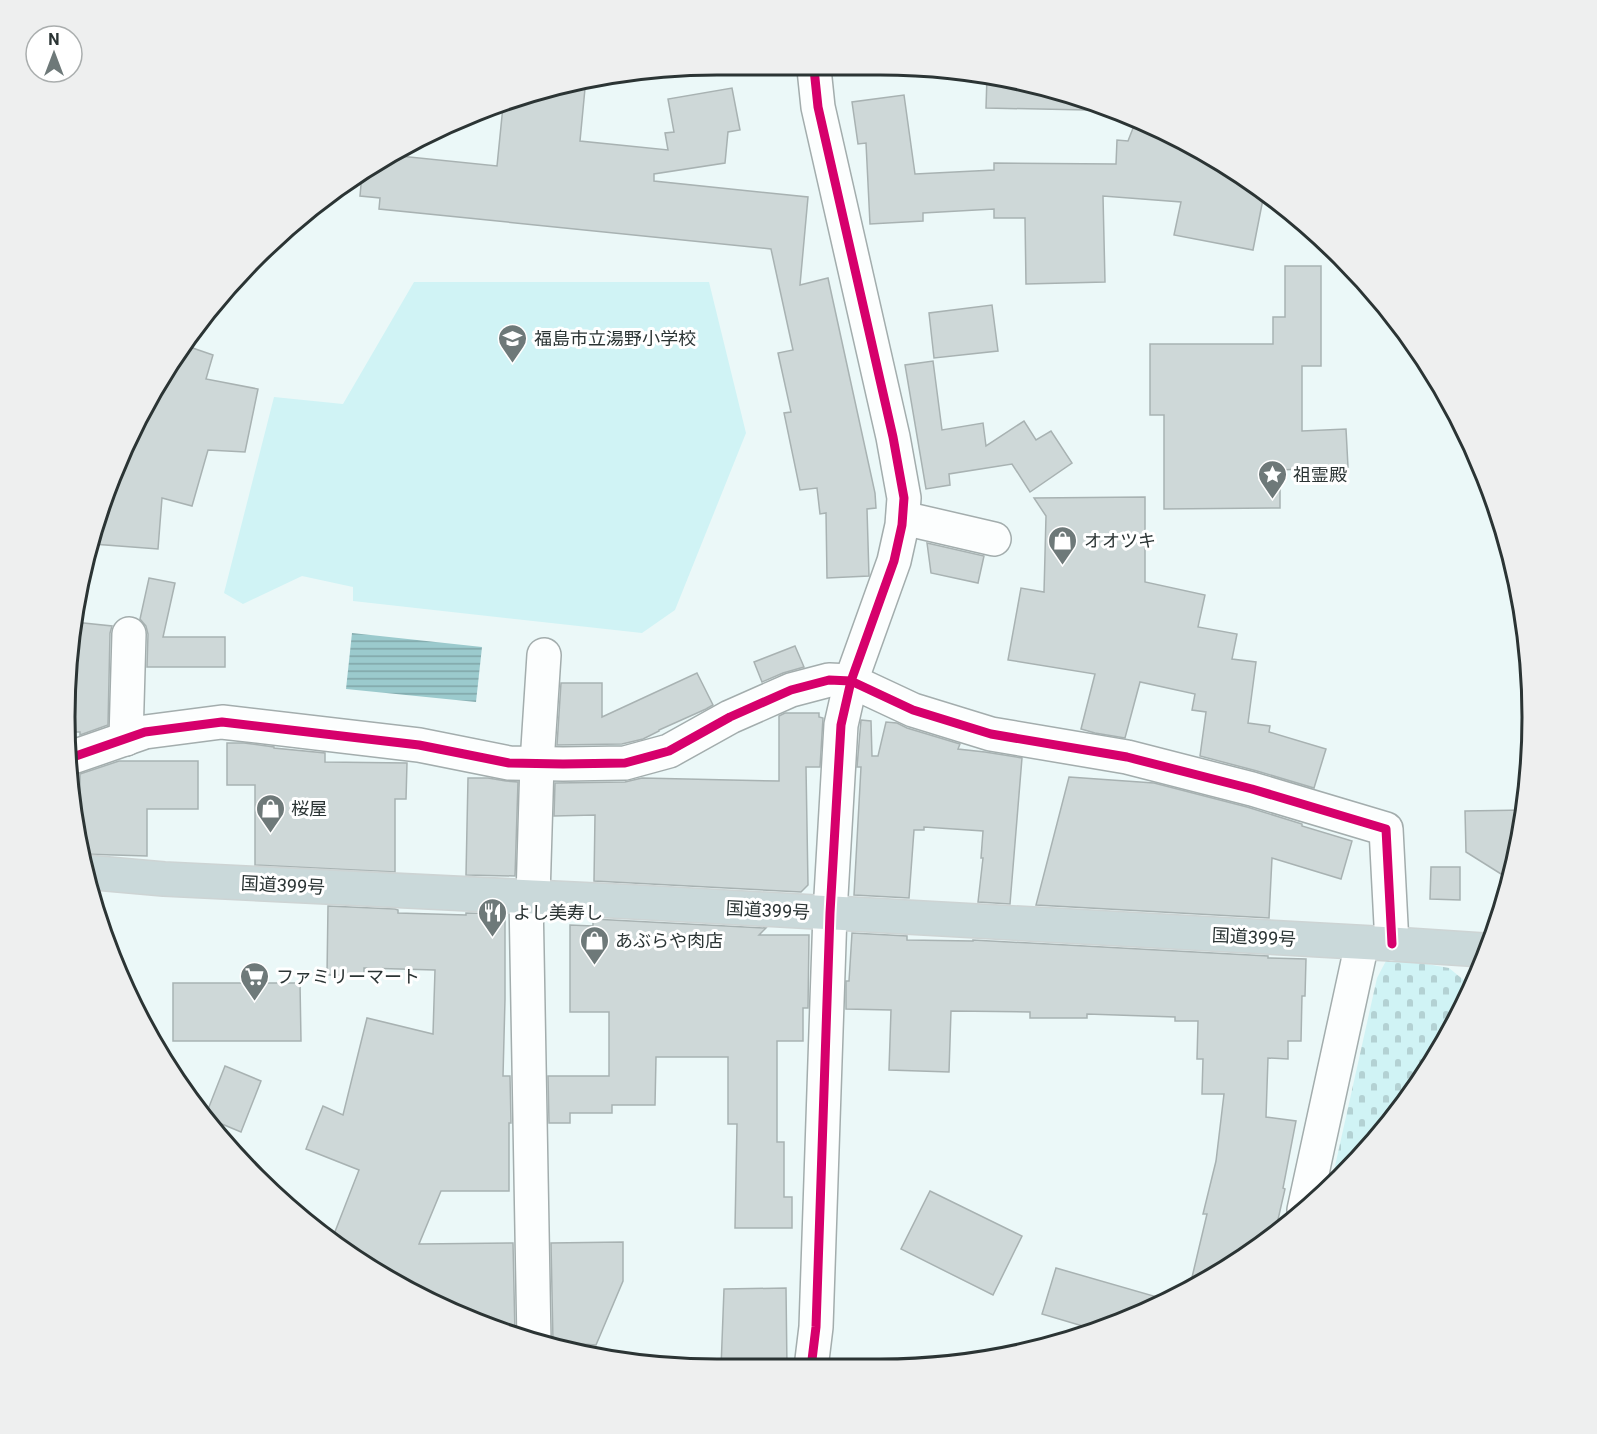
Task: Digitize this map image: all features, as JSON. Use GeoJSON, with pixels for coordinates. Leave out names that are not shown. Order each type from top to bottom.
{"type":"FeatureCollection","features":[{"type":"Feature","properties":{"kind":"highway","name":"国道399号"},"geometry":{"type":"LineString","coordinates":[[95,873],[164,879],[830,913],[1477,951]]}},
{"type":"Feature","properties":{"kind":"street"},"geometry":{"type":"LineString","coordinates":[[812,1359],[816,1327],[830,913],[841,725],[851,681],[894,561],[903,518],[904,498],[814,75]]}},
{"type":"Feature","properties":{"kind":"street"},"geometry":{"type":"LineString","coordinates":[[903,518],[994,539]]}},
{"type":"Feature","properties":{"kind":"street"},"geometry":{"type":"LineString","coordinates":[[126,739],[129,634]]}},
{"type":"Feature","properties":{"kind":"street"},"geometry":{"type":"LineString","coordinates":[[534,1332],[530,897],[544,655]]}},
{"type":"Feature","properties":{"kind":"street"},"geometry":{"type":"LineString","coordinates":[[76,756],[145,732],[222,722],[419,745],[508,762],[625,763],[669,751],[730,717],[791,690],[829,680],[851,681],[913,710],[991,734],[1127,757],[1252,789],[1386,829],[1377,944],[1308,1195]]}},
{"type":"Feature","properties":{"kind":"green space"},"geometry":{"type":"Polygon","coordinates":[[[414,282],[709,282],[746,433],[675,610],[642,633],[353,601],[353,587],[302,576],[243,604],[224,593],[274,397],[343,404],[414,282]]]}},
{"type":"Feature","properties":{"kind":"green space"},"geometry":{"type":"Polygon","coordinates":[[[1388,957],[1449,968],[1465,981],[1436,1038],[1414,1074],[1363,1140],[1334,1171],[1377,978],[1388,957]]]}},
{"type":"Feature","properties":{"kind":"shaded area"},"geometry":{"type":"Polygon","coordinates":[[[352,633],[482,647],[476,702],[346,689],[352,633]]]}},
{"type":"Feature","properties":{"kind":"building"},"geometry":{"type":"Polygon","coordinates":[[[987,84],[1046,97],[1087,109],[1087,110],[986,108],[987,84]]]}},
{"type":"Feature","properties":{"kind":"building"},"geometry":{"type":"Polygon","coordinates":[[[732,88],[740,130],[728,132],[725,163],[654,174],[654,181],[808,197],[800,285],[828,278],[875,493],[876,508],[867,509],[869,576],[827,578],[826,513],[820,514],[817,488],[800,490],[784,413],[791,412],[778,353],[793,350],[771,249],[379,209],[380,198],[360,196],[361,182],[404,156],[497,166],[502,112],[511,109],[585,89],[580,141],[668,150],[665,133],[674,132],[668,99],[732,88]]]}},
{"type":"Feature","properties":{"kind":"building"},"geometry":{"type":"Polygon","coordinates":[[[904,95],[915,174],[994,170],[994,163],[1116,164],[1117,140],[1128,141],[1133,127],[1201,161],[1262,202],[1253,250],[1174,235],[1181,202],[1103,196],[1105,282],[1026,284],[1025,218],[994,218],[994,209],[923,213],[923,221],[870,224],[866,143],[858,144],[852,102],[904,95]]]}},
{"type":"Feature","properties":{"kind":"building"},"geometry":{"type":"Polygon","coordinates":[[[1285,266],[1321,266],[1321,366],[1302,366],[1302,431],[1346,429],[1348,467],[1280,470],[1280,508],[1164,509],[1164,415],[1150,415],[1150,344],[1273,344],[1273,317],[1285,317],[1285,266]]]}},
{"type":"Feature","properties":{"kind":"building"},"geometry":{"type":"Polygon","coordinates":[[[992,305],[998,351],[934,358],[929,313],[992,305]]]}},
{"type":"Feature","properties":{"kind":"building"},"geometry":{"type":"Polygon","coordinates":[[[192,348],[213,355],[206,379],[258,389],[245,452],[208,450],[192,506],[162,498],[158,549],[99,544],[124,471],[141,433],[161,396],[192,348]]]}},
{"type":"Feature","properties":{"kind":"building"},"geometry":{"type":"Polygon","coordinates":[[[933,361],[942,430],[983,423],[986,446],[1024,421],[1036,440],[1051,431],[1072,463],[1030,492],[1012,464],[949,474],[950,485],[926,489],[905,365],[933,361]]]}},
{"type":"Feature","properties":{"kind":"building"},"geometry":{"type":"Polygon","coordinates":[[[1145,497],[1145,582],[1205,595],[1198,627],[1237,634],[1232,659],[1256,662],[1248,723],[1270,726],[1269,732],[1326,749],[1314,788],[1200,756],[1206,712],[1192,710],[1195,694],[1140,682],[1125,738],[1095,733],[1081,729],[1095,674],[1008,660],[1021,588],[1044,592],[1046,516],[1034,498],[1145,497]]]}},
{"type":"Feature","properties":{"kind":"building"},"geometry":{"type":"Polygon","coordinates":[[[927,543],[984,556],[978,583],[931,573],[927,543]]]}},
{"type":"Feature","properties":{"kind":"building"},"geometry":{"type":"Polygon","coordinates":[[[149,578],[175,583],[163,637],[225,637],[225,667],[147,667],[148,634],[146,626],[140,619],[149,578]]]}},
{"type":"Feature","properties":{"kind":"building"},"geometry":{"type":"Polygon","coordinates":[[[82,623],[112,626],[108,725],[80,735],[80,732],[75,732],[75,717],[76,675],[82,623]]]}},
{"type":"Feature","properties":{"kind":"building"},"geometry":{"type":"Polygon","coordinates":[[[795,646],[804,667],[762,682],[754,662],[795,646]]]}},
{"type":"Feature","properties":{"kind":"building"},"geometry":{"type":"Polygon","coordinates":[[[697,673],[713,705],[706,709],[643,739],[622,744],[557,745],[561,683],[602,683],[602,717],[697,673]]]}},
{"type":"Feature","properties":{"kind":"building"},"geometry":{"type":"Polygon","coordinates":[[[785,713],[819,713],[819,717],[823,718],[820,767],[806,767],[808,885],[801,892],[594,881],[595,815],[554,816],[555,783],[625,782],[642,778],[779,781],[779,716],[785,713]]]}},
{"type":"Feature","properties":{"kind":"building"},"geometry":{"type":"Polygon","coordinates":[[[861,720],[871,721],[872,756],[878,756],[886,722],[897,723],[960,744],[958,749],[1022,758],[1010,904],[978,902],[983,858],[981,858],[983,831],[924,827],[924,830],[914,830],[909,898],[854,895],[861,767],[857,767],[861,720]]]}},
{"type":"Feature","properties":{"kind":"building"},"geometry":{"type":"Polygon","coordinates":[[[227,743],[325,753],[325,762],[407,763],[406,799],[395,799],[395,872],[255,865],[255,785],[227,785],[227,743]]]}},
{"type":"Feature","properties":{"kind":"building"},"geometry":{"type":"Polygon","coordinates":[[[119,761],[198,761],[198,809],[147,809],[147,856],[90,854],[80,801],[80,774],[119,761]]]}},
{"type":"Feature","properties":{"kind":"building"},"geometry":{"type":"Polygon","coordinates":[[[1069,777],[1154,783],[1247,807],[1352,841],[1341,879],[1272,858],[1269,918],[1036,905],[1069,777]]]}},
{"type":"Feature","properties":{"kind":"building"},"geometry":{"type":"Polygon","coordinates":[[[468,778],[518,782],[515,876],[466,875],[468,778]]]}},
{"type":"Feature","properties":{"kind":"building"},"geometry":{"type":"Polygon","coordinates":[[[1515,810],[1502,875],[1466,852],[1465,811],[1515,810]]]}},
{"type":"Feature","properties":{"kind":"building"},"geometry":{"type":"Polygon","coordinates":[[[1431,867],[1460,867],[1460,900],[1430,899],[1431,867]]]}},
{"type":"Feature","properties":{"kind":"building"},"geometry":{"type":"Polygon","coordinates":[[[328,906],[395,909],[398,913],[505,914],[503,1076],[510,1076],[509,1191],[441,1191],[419,1244],[513,1243],[515,1326],[433,1293],[360,1251],[335,1232],[359,1170],[306,1149],[323,1106],[343,1115],[367,1018],[433,1034],[435,970],[364,968],[364,975],[327,975],[328,906]]]}},
{"type":"Feature","properties":{"kind":"building"},"geometry":{"type":"Polygon","coordinates":[[[593,919],[766,928],[759,935],[809,935],[808,1008],[803,1008],[803,1041],[777,1041],[777,1142],[784,1142],[784,1197],[792,1197],[792,1228],[735,1228],[737,1124],[728,1124],[728,1057],[656,1057],[655,1105],[612,1105],[612,1113],[570,1113],[570,1123],[549,1123],[548,1076],[609,1076],[609,1012],[570,1012],[570,925],[593,926],[593,919]]]}},
{"type":"Feature","properties":{"kind":"building"},"geometry":{"type":"Polygon","coordinates":[[[852,933],[907,936],[907,940],[973,940],[1306,959],[1301,1041],[1288,1041],[1288,1059],[1268,1058],[1266,1117],[1296,1121],[1278,1220],[1237,1251],[1192,1278],[1207,1214],[1203,1214],[1216,1161],[1224,1094],[1202,1094],[1203,1059],[1197,1059],[1198,1021],[1175,1021],[1175,1017],[1087,1014],[1087,1018],[1030,1018],[1030,1012],[951,1011],[949,1072],[889,1070],[891,1010],[846,1009],[846,981],[849,981],[852,933]]]}},
{"type":"Feature","properties":{"kind":"building"},"geometry":{"type":"Polygon","coordinates":[[[173,983],[300,983],[301,1041],[173,1041],[173,983]]]}},
{"type":"Feature","properties":{"kind":"building"},"geometry":{"type":"Polygon","coordinates":[[[225,1066],[261,1081],[241,1132],[221,1123],[208,1108],[225,1066]]]}},
{"type":"Feature","properties":{"kind":"building"},"geometry":{"type":"Polygon","coordinates":[[[930,1191],[1022,1236],[993,1295],[901,1249],[930,1191]]]}},
{"type":"Feature","properties":{"kind":"building"},"geometry":{"type":"Polygon","coordinates":[[[623,1242],[623,1281],[596,1345],[553,1337],[551,1243],[623,1242]]]}},
{"type":"Feature","properties":{"kind":"building"},"geometry":{"type":"Polygon","coordinates":[[[1056,1268],[1156,1297],[1083,1326],[1042,1314],[1056,1268]]]}},
{"type":"Feature","properties":{"kind":"building"},"geometry":{"type":"Polygon","coordinates":[[[786,1288],[787,1359],[721,1359],[724,1289],[786,1288]]]}},
{"type":"Feature","properties":{"kind":"cycle path"},"geometry":{"type":"LineString","coordinates":[[812,1359],[816,1327],[830,913],[841,725],[851,681],[894,561],[902,525],[904,498],[893,437],[818,107],[815,75]]}},
{"type":"Feature","properties":{"kind":"cycle path"},"geometry":{"type":"LineString","coordinates":[[76,756],[145,732],[222,722],[419,745],[509,763],[625,763],[669,751],[730,717],[791,690],[829,680],[851,681],[913,710],[991,734],[1127,757],[1252,789],[1386,829],[1392,944]]}},
{"type":"Feature","properties":{"kind":"place","name":"福島市立湯野小学校"},"geometry":{"type":"Point","coordinates":[513,364]}},
{"type":"Feature","properties":{"kind":"place","name":"祖霊殿"},"geometry":{"type":"Point","coordinates":[1272,500]}},
{"type":"Feature","properties":{"kind":"place","name":"オオツキ"},"geometry":{"type":"Point","coordinates":[1063,566]}},
{"type":"Feature","properties":{"kind":"place","name":"桜屋"},"geometry":{"type":"Point","coordinates":[270,834]}},
{"type":"Feature","properties":{"kind":"place","name":"よし美寿し"},"geometry":{"type":"Point","coordinates":[492,938]}},
{"type":"Feature","properties":{"kind":"place","name":"あぶらや肉店"},"geometry":{"type":"Point","coordinates":[594,966]}},
{"type":"Feature","properties":{"kind":"place","name":"ファミリーマート"},"geometry":{"type":"Point","coordinates":[255,1002]}}]}
